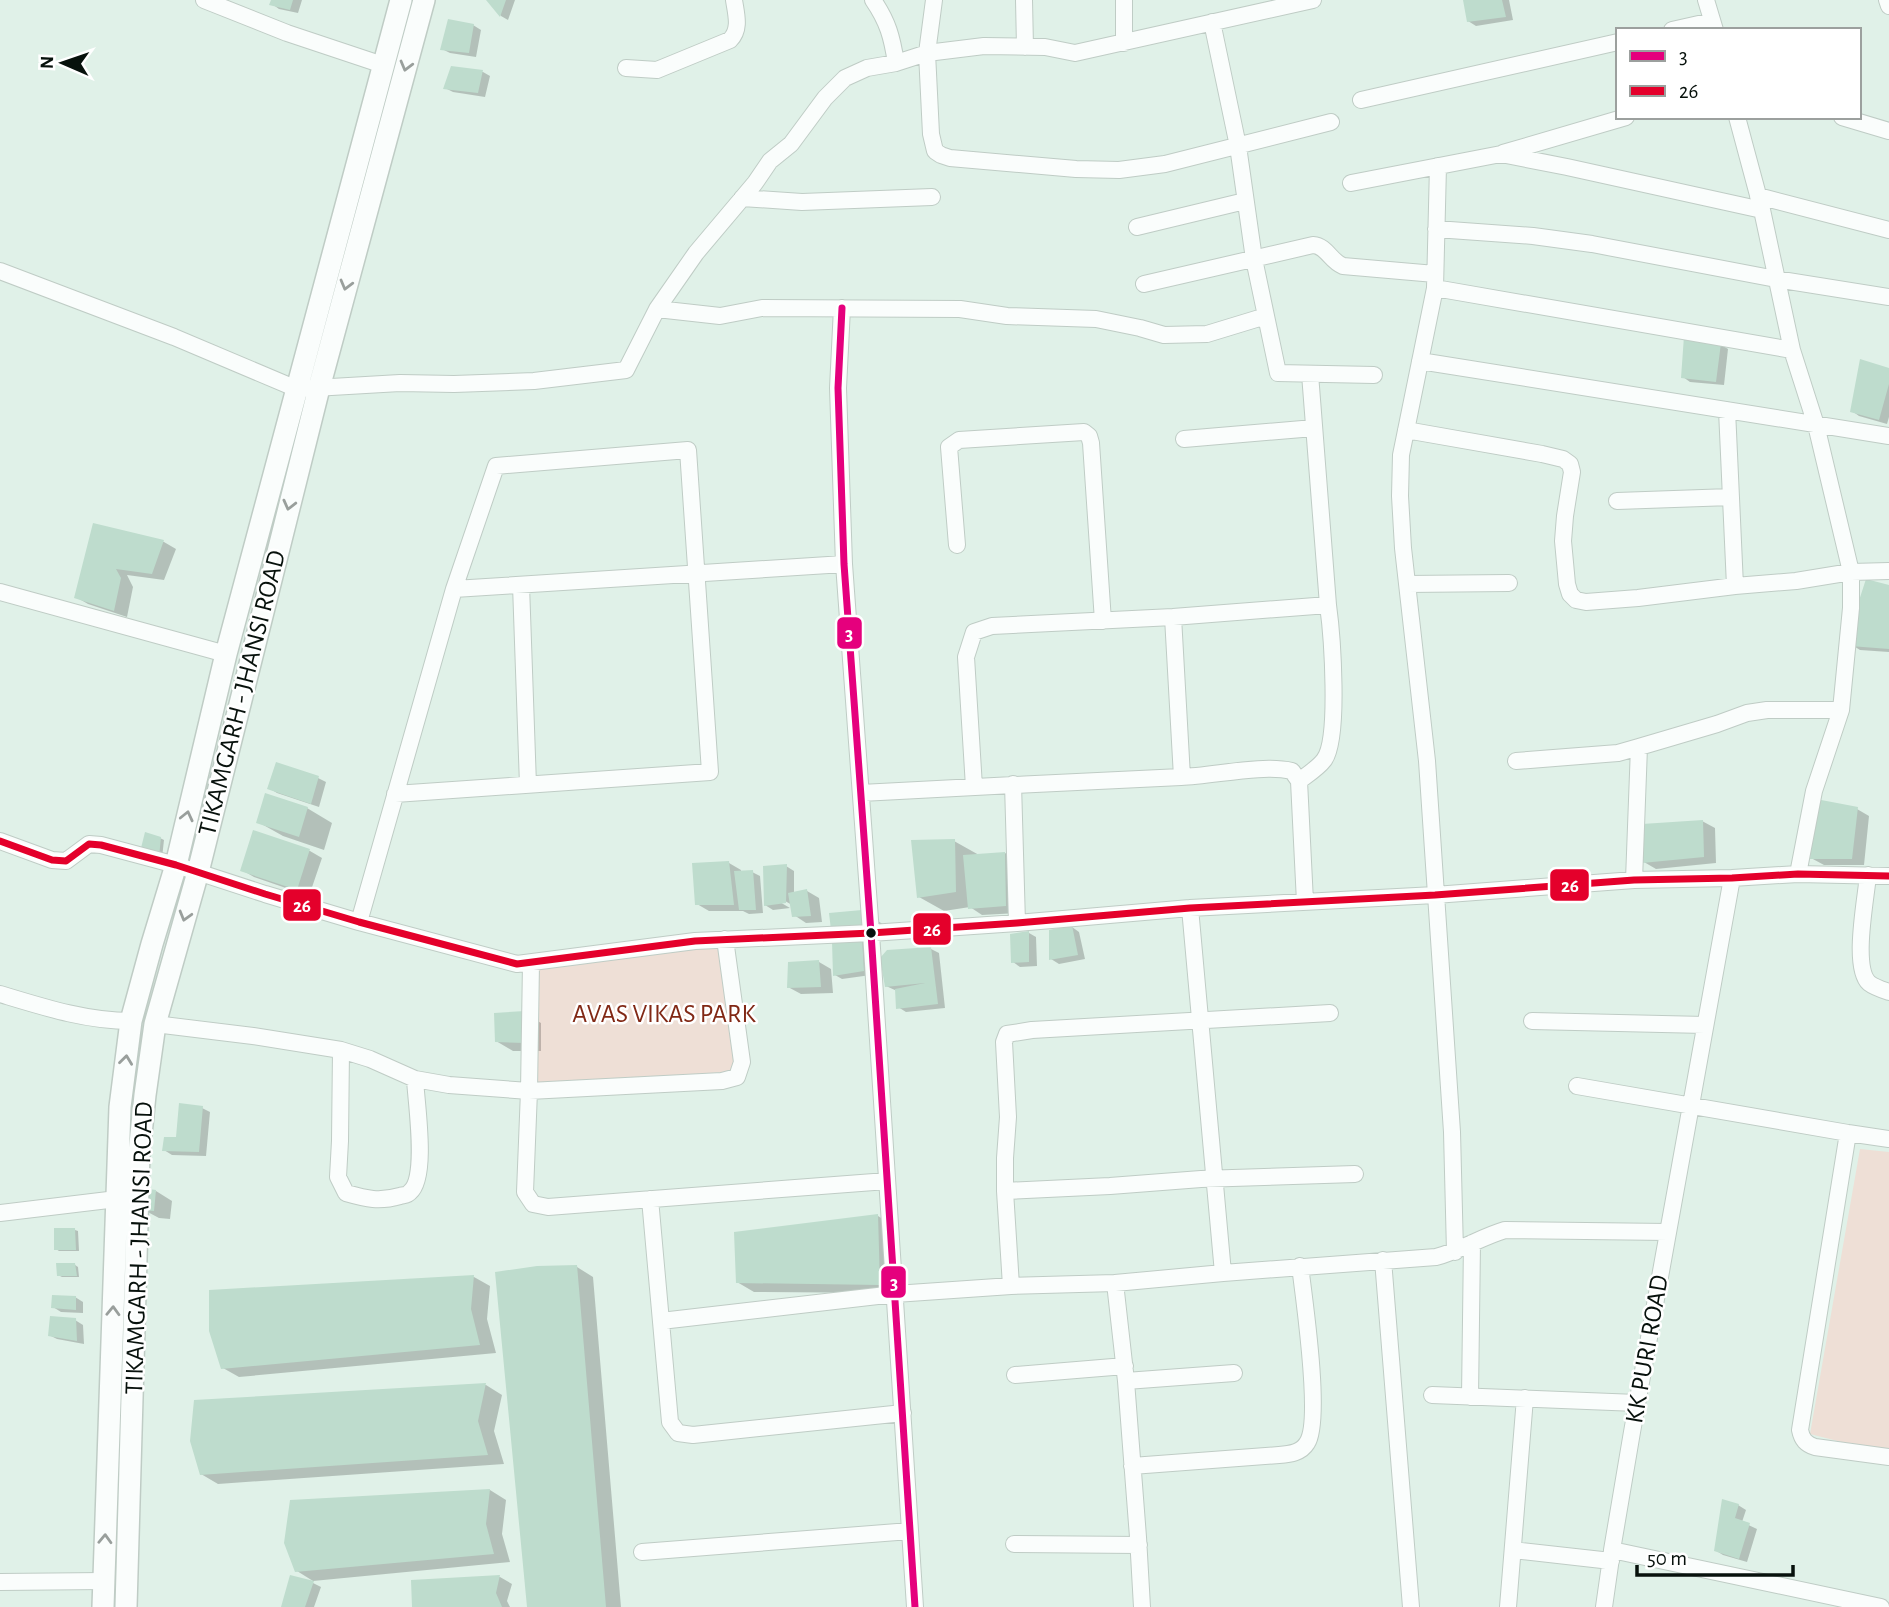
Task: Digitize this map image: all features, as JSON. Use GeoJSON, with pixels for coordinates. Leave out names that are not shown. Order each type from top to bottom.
{"type":"FeatureCollection","features":[{"type":"Feature","properties":{"kind":"street"},"geometry":{"type":"LineString","coordinates":[[204,0],[287,33],[383,65]]}},
{"type":"Feature","properties":{"kind":"street"},"geometry":{"type":"LineString","coordinates":[[103,1607],[120,1107],[131,1021],[176,865],[226,654],[401,0]]}},
{"type":"Feature","properties":{"kind":"street","name":"TIKAMGARH - JHANSI ROAD"},"geometry":{"type":"LineString","coordinates":[[126,1607],[139,1154],[155,1024],[198,872],[318,388],[424,0]]}},
{"type":"Feature","properties":{"kind":"street"},"geometry":{"type":"LineString","coordinates":[[626,68],[657,70],[730,40],[736,34],[734,0]]}},
{"type":"Feature","properties":{"kind":"street"},"geometry":{"type":"LineString","coordinates":[[873,0],[887,22],[896,63]]}},
{"type":"Feature","properties":{"kind":"street"},"geometry":{"type":"LineString","coordinates":[[934,0],[927,53],[931,134],[935,150],[950,158],[1119,170],[1165,164],[1331,122]]}},
{"type":"Feature","properties":{"kind":"street"},"geometry":{"type":"LineString","coordinates":[[1024,0],[1025,47]]}},
{"type":"Feature","properties":{"kind":"street"},"geometry":{"type":"LineString","coordinates":[[1124,0],[1124,43]]}},
{"type":"Feature","properties":{"kind":"street"},"geometry":{"type":"LineString","coordinates":[[0,271],[174,337],[297,389],[400,383],[534,381],[626,370],[657,309],[696,253],[743,198],[770,161],[791,144],[825,98],[845,78],[867,68],[896,63],[927,53],[984,46],[1045,47],[1075,53],[1313,0]]}},
{"type":"Feature","properties":{"kind":"street"},"geometry":{"type":"LineString","coordinates":[[1689,28],[1714,25],[1706,0]]}},
{"type":"Feature","properties":{"kind":"street"},"geometry":{"type":"LineString","coordinates":[[1887,0],[1889,6]]}},
{"type":"Feature","properties":{"kind":"street"},"geometry":{"type":"LineString","coordinates":[[1212,22],[1238,146],[1254,259],[1278,373],[1374,375]]}},
{"type":"Feature","properties":{"kind":"street"},"geometry":{"type":"LineString","coordinates":[[1361,100],[1616,42]]}},
{"type":"Feature","properties":{"kind":"street"},"geometry":{"type":"LineString","coordinates":[[1351,183],[1501,154],[1619,119]]}},
{"type":"Feature","properties":{"kind":"street"},"geometry":{"type":"LineString","coordinates":[[1738,119],[1760,203],[1792,350],[1816,425],[1851,572],[1851,608],[1841,710],[1814,790],[1798,874]]}},
{"type":"Feature","properties":{"kind":"street"},"geometry":{"type":"LineString","coordinates":[[1849,119],[1889,131]]}},
{"type":"Feature","properties":{"kind":"street"},"geometry":{"type":"LineString","coordinates":[[1501,154],[1889,230]]}},
{"type":"Feature","properties":{"kind":"street"},"geometry":{"type":"LineString","coordinates":[[1438,166],[1435,281],[1401,454],[1400,496],[1427,761],[1452,1132],[1455,1252]]}},
{"type":"Feature","properties":{"kind":"street"},"geometry":{"type":"LineString","coordinates":[[743,198],[802,202],[932,197]]}},
{"type":"Feature","properties":{"kind":"street"},"geometry":{"type":"LineString","coordinates":[[1137,227],[1245,201]]}},
{"type":"Feature","properties":{"kind":"street"},"geometry":{"type":"LineString","coordinates":[[1436,229],[1569,241],[1889,297]]}},
{"type":"Feature","properties":{"kind":"street"},"geometry":{"type":"LineString","coordinates":[[1144,284],[1318,245],[1323,247],[1337,264],[1343,266],[1435,281],[1792,350]]}},
{"type":"Feature","properties":{"kind":"street"},"geometry":{"type":"LineString","coordinates":[[657,309],[720,316],[762,308],[960,309],[1007,316],[1096,319],[1164,335],[1207,334],[1266,316]]}},
{"type":"Feature","properties":{"kind":"street"},"geometry":{"type":"LineString","coordinates":[[842,308],[838,388],[844,564],[915,1607]]}},
{"type":"Feature","properties":{"kind":"street"},"geometry":{"type":"LineString","coordinates":[[1420,361],[1889,436]]}},
{"type":"Feature","properties":{"kind":"street"},"geometry":{"type":"LineString","coordinates":[[1299,781],[1324,760],[1329,748],[1333,705],[1333,640],[1310,374]]}},
{"type":"Feature","properties":{"kind":"street"},"geometry":{"type":"LineString","coordinates":[[1727,410],[1735,586]]}},
{"type":"Feature","properties":{"kind":"street"},"geometry":{"type":"LineString","coordinates":[[1184,439],[1314,428]]}},
{"type":"Feature","properties":{"kind":"street"},"geometry":{"type":"LineString","coordinates":[[1406,430],[1542,454],[1563,459],[1570,464],[1572,472],[1563,541],[1567,584],[1570,594],[1576,600],[1586,602],[1638,598],[1797,581],[1851,572],[1889,571]]}},
{"type":"Feature","properties":{"kind":"street"},"geometry":{"type":"LineString","coordinates":[[957,545],[949,447],[960,440],[1084,432],[1091,443],[1103,621]]}},
{"type":"Feature","properties":{"kind":"street"},"geometry":{"type":"LineString","coordinates":[[359,922],[454,589],[496,466],[688,450],[710,772],[396,794]]}},
{"type":"Feature","properties":{"kind":"street"},"geometry":{"type":"LineString","coordinates":[[1617,501],[1731,497]]}},
{"type":"Feature","properties":{"kind":"street"},"geometry":{"type":"LineString","coordinates":[[454,589],[844,564]]}},
{"type":"Feature","properties":{"kind":"street"},"geometry":{"type":"LineString","coordinates":[[1407,584],[1509,583]]}},
{"type":"Feature","properties":{"kind":"street"},"geometry":{"type":"LineString","coordinates":[[521,585],[528,785]]}},
{"type":"Feature","properties":{"kind":"street"},"geometry":{"type":"LineString","coordinates":[[0,592],[226,654]]}},
{"type":"Feature","properties":{"kind":"street"},"geometry":{"type":"LineString","coordinates":[[974,787],[966,657],[974,632],[992,626],[1173,617],[1328,605]]}},
{"type":"Feature","properties":{"kind":"street"},"geometry":{"type":"LineString","coordinates":[[1173,617],[1182,777]]}},
{"type":"Feature","properties":{"kind":"street"},"geometry":{"type":"LineString","coordinates":[[1517,761],[1618,753],[1757,711],[1841,710]]}},
{"type":"Feature","properties":{"kind":"street"},"geometry":{"type":"LineString","coordinates":[[1634,880],[1639,747]]}},
{"type":"Feature","properties":{"kind":"street"},"geometry":{"type":"LineString","coordinates":[[861,793],[1182,777],[1278,768],[1292,771],[1299,781],[1305,902]]}},
{"type":"Feature","properties":{"kind":"street"},"geometry":{"type":"LineString","coordinates":[[1013,784],[1017,923]]}},
{"type":"Feature","properties":{"kind":"street"},"geometry":{"type":"LineString","coordinates":[[0,841],[52,860],[66,861],[89,844],[101,845],[176,865],[359,922],[517,964],[695,941],[871,933],[1190,908],[1435,895],[1634,880],[1798,874],[1889,876]]}},
{"type":"Feature","properties":{"kind":"street"},"geometry":{"type":"LineString","coordinates":[[1868,876],[1860,955],[1862,971],[1869,982],[1889,992]]}},
{"type":"Feature","properties":{"kind":"street","name":"KK PURI ROAD"},"geometry":{"type":"LineString","coordinates":[[1604,1607],[1637,1403],[1732,878]]}},
{"type":"Feature","properties":{"kind":"street"},"geometry":{"type":"LineString","coordinates":[[1190,908],[1223,1273]]}},
{"type":"Feature","properties":{"kind":"street"},"geometry":{"type":"LineString","coordinates":[[155,1024],[341,1050],[370,1059],[415,1079],[449,1085],[529,1091],[722,1082],[737,1077],[742,1062],[725,939]]}},
{"type":"Feature","properties":{"kind":"street"},"geometry":{"type":"LineString","coordinates":[[531,962],[525,1192],[533,1204],[548,1207],[887,1181]]}},
{"type":"Feature","properties":{"kind":"street"},"geometry":{"type":"LineString","coordinates":[[0,994],[85,1017],[131,1021]]}},
{"type":"Feature","properties":{"kind":"street"},"geometry":{"type":"LineString","coordinates":[[1011,1286],[1005,1191],[1008,1117],[1004,1042],[1007,1034],[1032,1030],[1329,1013]]}},
{"type":"Feature","properties":{"kind":"street"},"geometry":{"type":"LineString","coordinates":[[1532,1021],[1705,1025]]}},
{"type":"Feature","properties":{"kind":"street"},"geometry":{"type":"LineString","coordinates":[[341,1050],[338,1177],[346,1193],[371,1200],[390,1199],[409,1194],[417,1183],[420,1162],[415,1079]]}},
{"type":"Feature","properties":{"kind":"street"},"geometry":{"type":"LineString","coordinates":[[1577,1086],[1889,1139]]}},
{"type":"Feature","properties":{"kind":"street"},"geometry":{"type":"LineString","coordinates":[[1848,1133],[1800,1430],[1806,1444],[1815,1447],[1889,1457]]}},
{"type":"Feature","properties":{"kind":"street"},"geometry":{"type":"LineString","coordinates":[[1005,1191],[1355,1174]]}},
{"type":"Feature","properties":{"kind":"street"},"geometry":{"type":"LineString","coordinates":[[0,1213],[138,1197]]}},
{"type":"Feature","properties":{"kind":"street"},"geometry":{"type":"LineString","coordinates":[[650,1199],[670,1422],[678,1433],[693,1435],[903,1413]]}},
{"type":"Feature","properties":{"kind":"street"},"geometry":{"type":"LineString","coordinates":[[661,1321],[895,1294],[1011,1286],[1115,1283],[1436,1257],[1455,1252],[1486,1235],[1505,1230],[1668,1232]]}},
{"type":"Feature","properties":{"kind":"street"},"geometry":{"type":"LineString","coordinates":[[1470,1397],[1472,1243]]}},
{"type":"Feature","properties":{"kind":"street"},"geometry":{"type":"LineString","coordinates":[[1383,1260],[1411,1607]]}},
{"type":"Feature","properties":{"kind":"street"},"geometry":{"type":"LineString","coordinates":[[1132,1466],[1279,1455],[1297,1452],[1306,1445],[1312,1434],[1312,1413],[1310,1354],[1300,1266]]}},
{"type":"Feature","properties":{"kind":"street"},"geometry":{"type":"LineString","coordinates":[[1115,1283],[1125,1373],[1142,1607]]}},
{"type":"Feature","properties":{"kind":"street"},"geometry":{"type":"LineString","coordinates":[[1015,1375],[1234,1373]]}},
{"type":"Feature","properties":{"kind":"street"},"geometry":{"type":"LineString","coordinates":[[1432,1395],[1637,1403]]}},
{"type":"Feature","properties":{"kind":"street"},"geometry":{"type":"LineString","coordinates":[[1508,1607],[1525,1398]]}},
{"type":"Feature","properties":{"kind":"street"},"geometry":{"type":"LineString","coordinates":[[106,1502],[130,1502]]}},
{"type":"Feature","properties":{"kind":"street"},"geometry":{"type":"LineString","coordinates":[[642,1552],[910,1531]]}},
{"type":"Feature","properties":{"kind":"street"},"geometry":{"type":"LineString","coordinates":[[1014,1544],[1139,1545]]}},
{"type":"Feature","properties":{"kind":"street"},"geometry":{"type":"LineString","coordinates":[[1513,1550],[1612,1555],[1881,1607]]}},
{"type":"Feature","properties":{"kind":"street"},"geometry":{"type":"LineString","coordinates":[[0,1582],[104,1581]]}},
{"type":"Feature","properties":{"kind":"green space","name":"AVAS VIKAS PARK"},"geometry":{"type":"Polygon","coordinates":[[[718,943],[739,1071],[536,1086],[536,968],[718,943]]]}},
{"type":"Feature","properties":{"kind":"green space"},"geometry":{"type":"Polygon","coordinates":[[[1860,1149],[1889,1152],[1889,1454],[1810,1434],[1860,1149]]]}},
{"type":"Feature","properties":{"kind":"building"},"geometry":{"type":"Polygon","coordinates":[[[271,0],[293,0],[290,10],[269,5],[271,0]]]}},
{"type":"Feature","properties":{"kind":"building"},"geometry":{"type":"Polygon","coordinates":[[[486,0],[506,0],[500,17],[486,0]]]}},
{"type":"Feature","properties":{"kind":"building"},"geometry":{"type":"Polygon","coordinates":[[[1463,0],[1502,0],[1506,17],[1467,22],[1463,0]]]}},
{"type":"Feature","properties":{"kind":"building"},"geometry":{"type":"Polygon","coordinates":[[[448,19],[474,24],[469,53],[440,50],[448,19]]]}},
{"type":"Feature","properties":{"kind":"building"},"geometry":{"type":"Polygon","coordinates":[[[451,66],[483,70],[478,93],[443,89],[451,66]]]}},
{"type":"Feature","properties":{"kind":"building"},"geometry":{"type":"Polygon","coordinates":[[[1684,336],[1721,343],[1716,382],[1681,378],[1684,336]]]}},
{"type":"Feature","properties":{"kind":"building"},"geometry":{"type":"Polygon","coordinates":[[[1860,359],[1889,368],[1889,384],[1879,420],[1850,412],[1860,359]]]}},
{"type":"Feature","properties":{"kind":"building"},"geometry":{"type":"Polygon","coordinates":[[[93,523],[164,540],[152,574],[116,569],[121,578],[114,611],[74,598],[93,523]]]}},
{"type":"Feature","properties":{"kind":"building"},"geometry":{"type":"Polygon","coordinates":[[[1866,579],[1889,585],[1889,649],[1850,646],[1854,616],[1866,579]]]}},
{"type":"Feature","properties":{"kind":"building"},"geometry":{"type":"Polygon","coordinates":[[[276,762],[319,776],[311,804],[267,789],[276,762]]]}},
{"type":"Feature","properties":{"kind":"building"},"geometry":{"type":"Polygon","coordinates":[[[265,793],[308,807],[299,837],[256,823],[265,793]]]}},
{"type":"Feature","properties":{"kind":"building"},"geometry":{"type":"Polygon","coordinates":[[[1816,799],[1858,807],[1852,859],[1810,859],[1816,799]]]}},
{"type":"Feature","properties":{"kind":"building"},"geometry":{"type":"Polygon","coordinates":[[[1703,820],[1704,857],[1642,863],[1642,824],[1703,820]]]}},
{"type":"Feature","properties":{"kind":"building"},"geometry":{"type":"Polygon","coordinates":[[[253,830],[310,849],[297,890],[240,871],[253,830]]]}},
{"type":"Feature","properties":{"kind":"building"},"geometry":{"type":"Polygon","coordinates":[[[145,832],[161,837],[159,857],[140,852],[145,832]]]}},
{"type":"Feature","properties":{"kind":"building"},"geometry":{"type":"Polygon","coordinates":[[[955,839],[956,892],[917,898],[911,840],[955,839]]]}},
{"type":"Feature","properties":{"kind":"building"},"geometry":{"type":"Polygon","coordinates":[[[1005,852],[1006,906],[968,909],[963,855],[1005,852]]]}},
{"type":"Feature","properties":{"kind":"building"},"geometry":{"type":"Polygon","coordinates":[[[729,861],[734,905],[695,905],[692,863],[729,861]]]}},
{"type":"Feature","properties":{"kind":"building"},"geometry":{"type":"Polygon","coordinates":[[[787,864],[786,903],[764,906],[763,866],[787,864]]]}},
{"type":"Feature","properties":{"kind":"building"},"geometry":{"type":"Polygon","coordinates":[[[753,870],[756,910],[739,910],[734,871],[753,870]]]}},
{"type":"Feature","properties":{"kind":"building"},"geometry":{"type":"Polygon","coordinates":[[[807,889],[811,916],[792,917],[788,893],[807,889]]]}},
{"type":"Feature","properties":{"kind":"building"},"geometry":{"type":"Polygon","coordinates":[[[862,910],[862,927],[831,930],[829,913],[862,910]]]}},
{"type":"Feature","properties":{"kind":"building"},"geometry":{"type":"Polygon","coordinates":[[[1072,925],[1078,955],[1049,960],[1049,930],[1072,925]]]}},
{"type":"Feature","properties":{"kind":"building"},"geometry":{"type":"Polygon","coordinates":[[[1029,931],[1029,962],[1011,963],[1010,934],[1029,931]]]}},
{"type":"Feature","properties":{"kind":"building"},"geometry":{"type":"Polygon","coordinates":[[[862,938],[864,971],[833,976],[832,941],[862,938]]]}},
{"type":"Feature","properties":{"kind":"building"},"geometry":{"type":"Polygon","coordinates":[[[931,947],[938,1004],[896,1009],[895,989],[925,983],[885,987],[880,958],[887,950],[931,947]]]}},
{"type":"Feature","properties":{"kind":"building"},"geometry":{"type":"Polygon","coordinates":[[[819,960],[821,987],[787,988],[788,962],[819,960]]]}},
{"type":"Feature","properties":{"kind":"building"},"geometry":{"type":"Polygon","coordinates":[[[525,1011],[525,1043],[495,1042],[494,1013],[525,1011]]]}},
{"type":"Feature","properties":{"kind":"building"},"geometry":{"type":"Polygon","coordinates":[[[179,1103],[203,1106],[199,1152],[162,1151],[164,1137],[176,1137],[179,1103]]]}},
{"type":"Feature","properties":{"kind":"building"},"geometry":{"type":"Polygon","coordinates":[[[141,1188],[156,1190],[154,1211],[141,1210],[141,1188]]]}},
{"type":"Feature","properties":{"kind":"building"},"geometry":{"type":"Polygon","coordinates":[[[878,1214],[880,1285],[736,1283],[734,1232],[878,1214]]]}},
{"type":"Feature","properties":{"kind":"building"},"geometry":{"type":"Polygon","coordinates":[[[54,1228],[75,1228],[76,1250],[54,1250],[54,1228]]]}},
{"type":"Feature","properties":{"kind":"building"},"geometry":{"type":"Polygon","coordinates":[[[56,1263],[75,1263],[77,1276],[57,1276],[56,1263]]]}},
{"type":"Feature","properties":{"kind":"building"},"geometry":{"type":"Polygon","coordinates":[[[577,1265],[606,1607],[527,1607],[495,1272],[537,1266],[577,1265]]]}},
{"type":"Feature","properties":{"kind":"building"},"geometry":{"type":"Polygon","coordinates":[[[474,1275],[471,1309],[480,1345],[221,1369],[209,1331],[209,1290],[474,1275]]]}},
{"type":"Feature","properties":{"kind":"building"},"geometry":{"type":"Polygon","coordinates":[[[52,1295],[76,1296],[76,1310],[51,1308],[52,1295]]]}},
{"type":"Feature","properties":{"kind":"building"},"geometry":{"type":"Polygon","coordinates":[[[50,1316],[76,1318],[77,1341],[48,1336],[50,1316]]]}},
{"type":"Feature","properties":{"kind":"building"},"geometry":{"type":"Polygon","coordinates":[[[486,1383],[478,1421],[488,1455],[200,1475],[190,1441],[194,1400],[486,1383]]]}},
{"type":"Feature","properties":{"kind":"building"},"geometry":{"type":"Polygon","coordinates":[[[490,1489],[486,1524],[494,1554],[295,1572],[284,1543],[290,1500],[490,1489]]]}},
{"type":"Feature","properties":{"kind":"building"},"geometry":{"type":"Polygon","coordinates":[[[1722,1499],[1739,1504],[1735,1518],[1750,1523],[1739,1559],[1714,1551],[1722,1499]]]}},
{"type":"Feature","properties":{"kind":"building"},"geometry":{"type":"Polygon","coordinates":[[[290,1575],[314,1581],[305,1607],[281,1607],[290,1575]]]}},
{"type":"Feature","properties":{"kind":"building"},"geometry":{"type":"Polygon","coordinates":[[[500,1575],[496,1593],[502,1607],[412,1607],[411,1580],[500,1575]]]}},
{"type":"Feature","properties":{"kind":"transit line","name":"3"},"geometry":{"type":"LineString","coordinates":[[842,308],[838,388],[844,564],[915,1607]]}},
{"type":"Feature","properties":{"kind":"transit line","name":"26"},"geometry":{"type":"LineString","coordinates":[[0,841],[52,860],[66,861],[89,844],[101,845],[176,865],[359,922],[517,964],[695,941],[871,933],[1190,908],[1435,895],[1634,880],[1798,874],[1889,876]]}}]}
